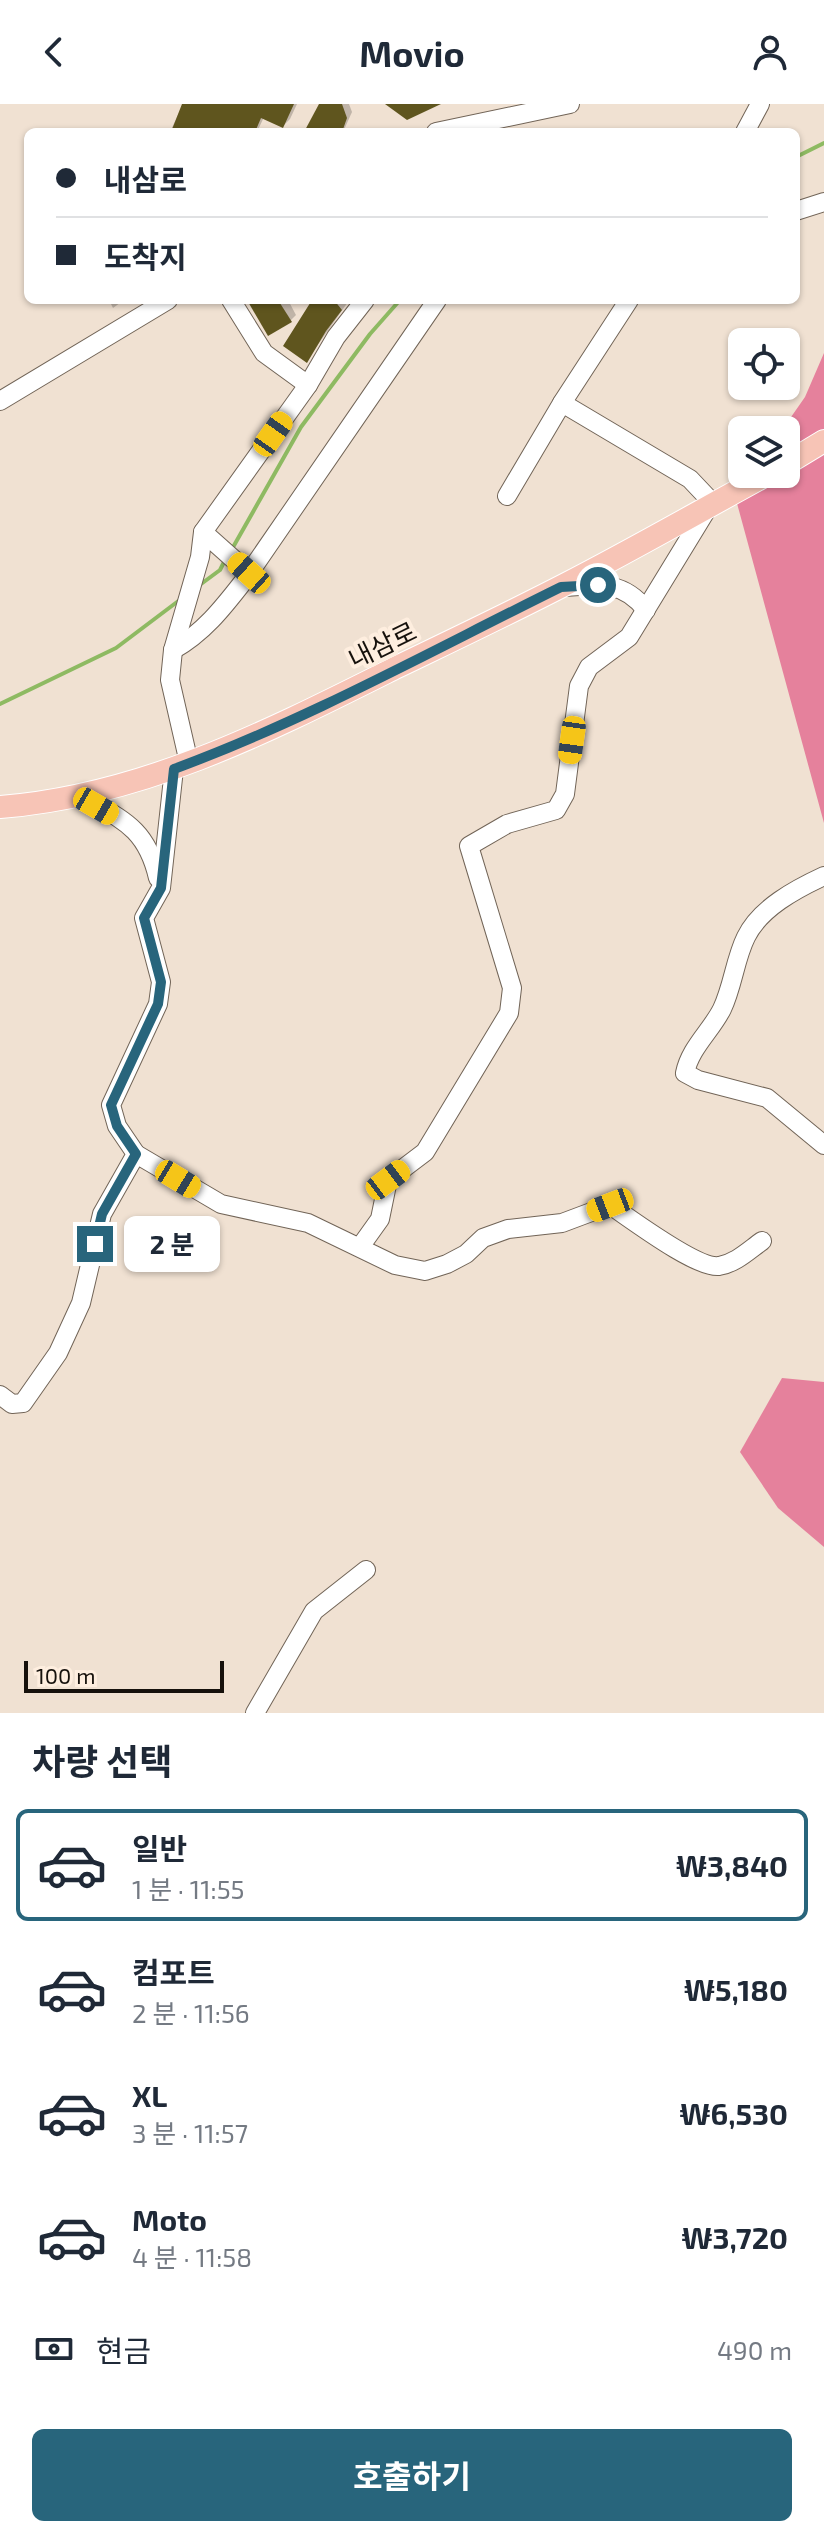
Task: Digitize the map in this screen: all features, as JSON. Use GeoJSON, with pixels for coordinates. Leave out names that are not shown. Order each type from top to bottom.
{"type":"FeatureCollection","features":[{"type":"Feature","properties":{"kind":"main road"},"geometry":{"type":"LineString","coordinates":[[800,456],[824,441]]}},
{"type":"Feature","properties":{"kind":"main road","name":"내삼로"},"geometry":{"type":"LineString","coordinates":[[0,807],[38,804],[78,794],[182,766],[227,749],[561,587],[708,501],[737,488]]}},
{"type":"Feature","properties":{"kind":"street"},"geometry":{"type":"LineString","coordinates":[[455,128],[570,104]]}},
{"type":"Feature","properties":{"kind":"street"},"geometry":{"type":"LineString","coordinates":[[747,128],[760,104]]}},
{"type":"Feature","properties":{"kind":"street"},"geometry":{"type":"LineString","coordinates":[[800,210],[824,202]]}},
{"type":"Feature","properties":{"kind":"street"},"geometry":{"type":"LineString","coordinates":[[0,401],[161,304]]}},
{"type":"Feature","properties":{"kind":"street"},"geometry":{"type":"LineString","coordinates":[[233,304],[264,353],[308,385]]}},
{"type":"Feature","properties":{"kind":"street"},"geometry":{"type":"LineString","coordinates":[[362,304],[336,337],[308,385],[206,535],[173,650],[170,680],[182,766],[161,888],[144,918],[161,982],[158,1004],[111,1105],[117,1126],[136,1154],[221,1204],[308,1223],[395,1265],[425,1271],[456,1259],[483,1238],[508,1229],[562,1223],[610,1205],[696,1261],[715,1267],[734,1263],[762,1241]]}},
{"type":"Feature","properties":{"kind":"street"},"geometry":{"type":"LineString","coordinates":[[173,650],[193,638],[217,615],[249,573],[434,304]]}},
{"type":"Feature","properties":{"kind":"street"},"geometry":{"type":"LineString","coordinates":[[507,496],[562,403],[626,304]]}},
{"type":"Feature","properties":{"kind":"street"},"geometry":{"type":"LineString","coordinates":[[360,1247],[380,1219],[388,1180],[425,1152],[509,1013],[512,988],[469,846],[507,824],[556,810],[565,794],[579,686],[589,667],[629,637],[708,501],[690,479],[562,403]]}},
{"type":"Feature","properties":{"kind":"street"},"geometry":{"type":"LineString","coordinates":[[206,535],[249,573]]}},
{"type":"Feature","properties":{"kind":"street"},"geometry":{"type":"LineString","coordinates":[[561,587],[598,585],[625,590],[635,596],[646,610]]}},
{"type":"Feature","properties":{"kind":"street"},"geometry":{"type":"LineString","coordinates":[[78,794],[134,828],[152,855],[161,888]]}},
{"type":"Feature","properties":{"kind":"street"},"geometry":{"type":"LineString","coordinates":[[824,876],[799,888],[763,915],[747,935],[722,1009],[688,1060],[685,1073],[698,1080],[767,1098],[824,1145]]}},
{"type":"Feature","properties":{"kind":"street"},"geometry":{"type":"LineString","coordinates":[[0,1395],[12,1404],[23,1403],[58,1353],[81,1303],[102,1214],[136,1154]]}},
{"type":"Feature","properties":{"kind":"street"},"geometry":{"type":"LineString","coordinates":[[255,1713],[314,1611],[366,1570]]}},
{"type":"Feature","properties":{"kind":"shaded area"},"geometry":{"type":"Polygon","coordinates":[[[824,353],[824,823],[735,496],[741,488],[800,488],[800,416],[792,416],[805,397],[824,353]]]}},
{"type":"Feature","properties":{"kind":"shaded area"},"geometry":{"type":"Polygon","coordinates":[[[782,1378],[824,1382],[824,1547],[778,1508],[740,1452],[782,1378]]]}},
{"type":"Feature","properties":{"kind":"building"},"geometry":{"type":"Polygon","coordinates":[[[182,104],[294,104],[283,128],[261,118],[257,128],[173,128],[182,104]]]}},
{"type":"Feature","properties":{"kind":"building"},"geometry":{"type":"Polygon","coordinates":[[[319,104],[342,104],[347,118],[343,128],[306,128],[319,104]]]}},
{"type":"Feature","properties":{"kind":"building"},"geometry":{"type":"Polygon","coordinates":[[[385,104],[441,104],[407,120],[385,104]]]}},
{"type":"Feature","properties":{"kind":"building"},"geometry":{"type":"Polygon","coordinates":[[[249,304],[281,304],[292,322],[268,336],[249,304]]]}},
{"type":"Feature","properties":{"kind":"building"},"geometry":{"type":"Polygon","coordinates":[[[309,304],[337,304],[342,310],[307,363],[283,346],[309,304]]]}},
{"type":"Feature","properties":{"kind":"waterway"},"geometry":{"type":"LineString","coordinates":[[800,155],[824,143]]}},
{"type":"Feature","properties":{"kind":"waterway"},"geometry":{"type":"LineString","coordinates":[[232,549],[301,427],[370,334],[396,304]]}},
{"type":"Feature","properties":{"kind":"waterway"},"geometry":{"type":"LineString","coordinates":[[197,587],[220,570],[225,560]]}},
{"type":"Feature","properties":{"kind":"waterway"},"geometry":{"type":"LineString","coordinates":[[0,704],[116,648],[181,599]]}},
{"type":"Feature","properties":{"kind":"route"},"geometry":{"type":"LineString","coordinates":[[95,1244],[102,1214],[136,1154],[117,1126],[111,1105],[158,1004],[161,982],[144,918],[161,888],[174,769],[297,717],[561,587],[598,585]]}}]}
